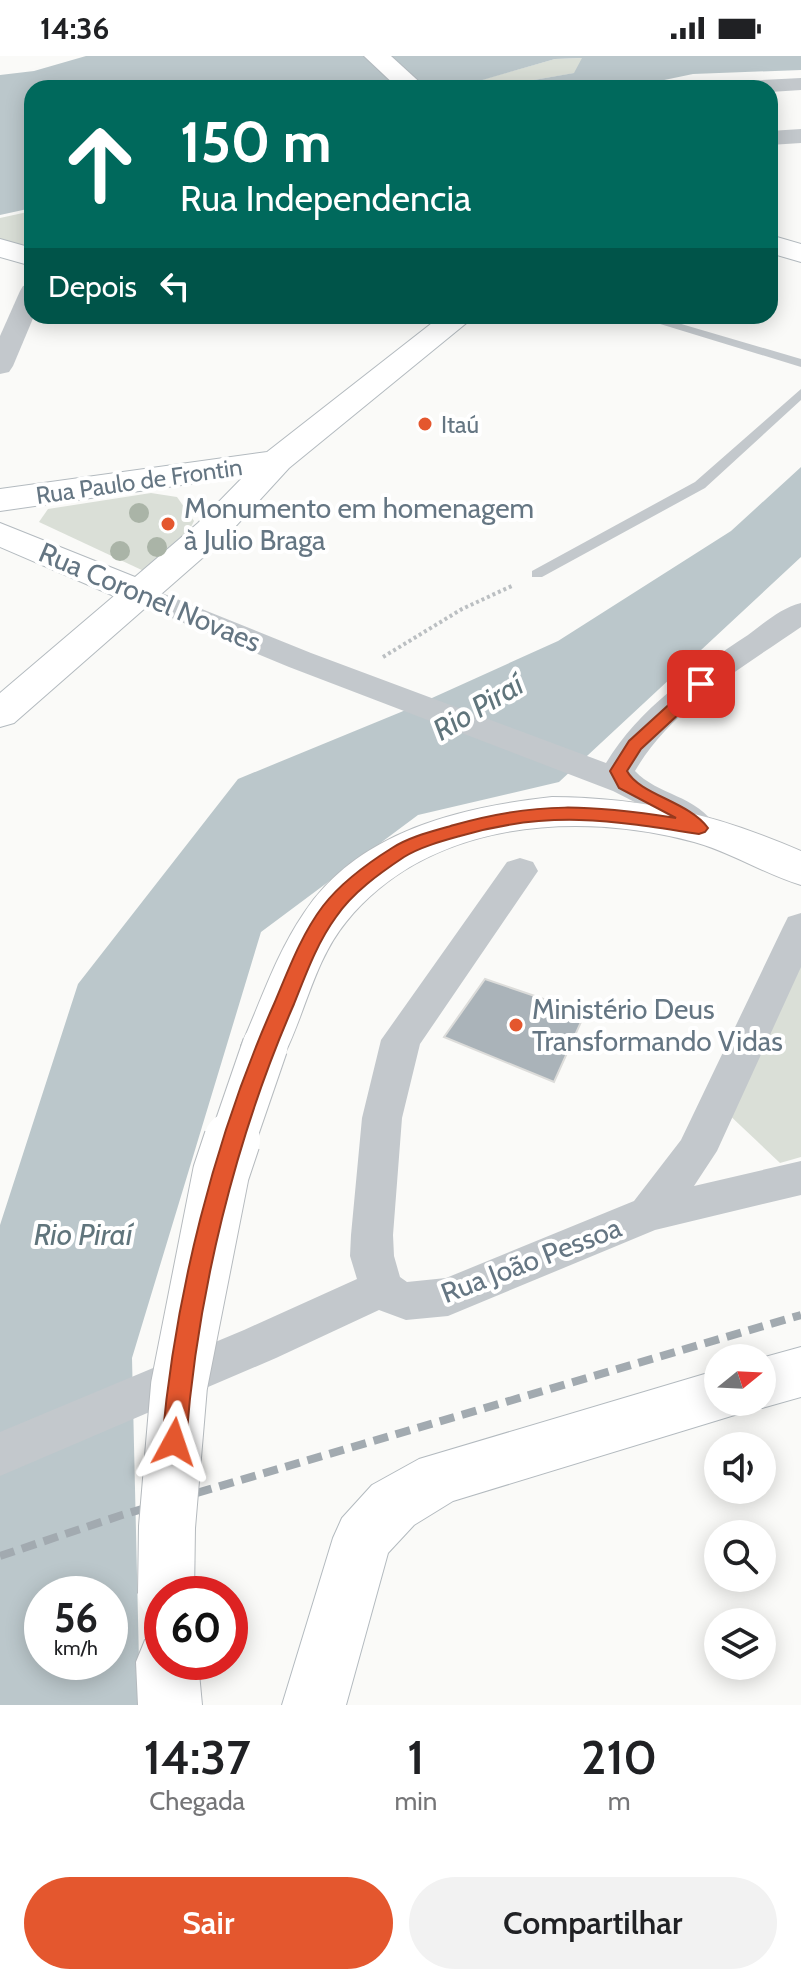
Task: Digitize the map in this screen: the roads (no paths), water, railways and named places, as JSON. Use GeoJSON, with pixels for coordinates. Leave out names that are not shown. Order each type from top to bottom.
{"type":"FeatureCollection","features":[{"type":"Feature","properties":{"kind":"street"},"geometry":{"type":"LineString","coordinates":[[376,56],[404,80]]}},
{"type":"Feature","properties":{"kind":"street"},"geometry":{"type":"LineString","coordinates":[[778,85],[801,84]]}},
{"type":"Feature","properties":{"kind":"street"},"geometry":{"type":"LineString","coordinates":[[778,137],[801,136]]}},
{"type":"Feature","properties":{"kind":"street"},"geometry":{"type":"LineString","coordinates":[[778,246],[801,253]]}},
{"type":"Feature","properties":{"kind":"street"},"geometry":{"type":"LineString","coordinates":[[0,248],[24,255]]}},
{"type":"Feature","properties":{"kind":"street"},"geometry":{"type":"LineString","coordinates":[[0,366],[24,310]]}},
{"type":"Feature","properties":{"kind":"street"},"geometry":{"type":"LineString","coordinates":[[0,714],[211,531],[277,461],[450,324]]}},
{"type":"Feature","properties":{"kind":"street","name":"Rua Paulo de Frontin"},"geometry":{"type":"LineString","coordinates":[[0,500],[277,461]]}},
{"type":"Feature","properties":{"kind":"street"},"geometry":{"type":"LineString","coordinates":[[185,476],[202,489],[210,501],[211,531]]}},
{"type":"Feature","properties":{"kind":"street","name":"Rua Coronel Novaes"},"geometry":{"type":"LineString","coordinates":[[0,534],[618,790]]}},
{"type":"Feature","properties":{"kind":"street"},"geometry":{"type":"LineString","coordinates":[[618,790],[618,771],[623,760],[665,715],[720,668],[801,613]]}},
{"type":"Feature","properties":{"kind":"street"},"geometry":{"type":"LineString","coordinates":[[618,790],[699,828],[801,869]]}},
{"type":"Feature","properties":{"kind":"street"},"geometry":{"type":"LineString","coordinates":[[166,1576],[167,1527],[179,1386],[221,1173],[265,1046],[309,946],[330,911],[353,886],[400,851],[455,830],[504,817],[571,812],[618,790]]}},
{"type":"Feature","properties":{"kind":"street"},"geometry":{"type":"LineString","coordinates":[[0,1454],[260,1344],[382,1288],[372,1256],[377,1176],[382,1118],[401,1040],[520,871]]}},
{"type":"Feature","properties":{"kind":"street"},"geometry":{"type":"LineString","coordinates":[[649,1214],[696,1151],[801,927]]}},
{"type":"Feature","properties":{"kind":"street"},"geometry":{"type":"LineString","coordinates":[[696,1151],[752,1188]]}},
{"type":"Feature","properties":{"kind":"street","name":"Rua João Pessoa"},"geometry":{"type":"LineString","coordinates":[[382,1288],[406,1301],[448,1297],[649,1214],[801,1178]]}},
{"type":"Feature","properties":{"kind":"street"},"geometry":{"type":"LineString","coordinates":[[776,1379],[801,1372]]}},
{"type":"Feature","properties":{"kind":"street"},"geometry":{"type":"LineString","coordinates":[[314,1705],[363,1538],[393,1505],[439,1478],[704,1400]]}},
{"type":"Feature","properties":{"kind":"street"},"geometry":{"type":"LineString","coordinates":[[168,1680],[170,1705]]}},
{"type":"Feature","properties":{"kind":"lane"},"geometry":{"type":"LineString","coordinates":[[667,324],[801,363]]}},
{"type":"Feature","properties":{"kind":"lane"},"geometry":{"type":"LineString","coordinates":[[537,574],[700,485],[801,393]]}},
{"type":"Feature","properties":{"kind":"water"},"geometry":{"type":"Polygon","coordinates":[[[86,56],[801,56],[801,70],[693,74],[664,80],[533,80],[574,73],[582,58],[555,59],[482,80],[24,80],[24,210],[0,215],[0,75],[34,71],[86,56]]]}},
{"type":"Feature","properties":{"kind":"water","name":"Rio Piraí"},"geometry":{"type":"Polygon","coordinates":[[[801,467],[801,557],[559,782],[418,815],[261,932],[132,1358],[140,1705],[0,1705],[0,1225],[78,984],[238,779],[401,712],[558,641],[731,531],[801,467]]]}},
{"type":"Feature","properties":{"kind":"railway"},"geometry":{"type":"LineString","coordinates":[[0,1556],[122,1515],[801,1315]]}},
{"type":"Feature","properties":{"kind":"place","name":"Itaú"},"geometry":{"type":"Point","coordinates":[425,424]}},
{"type":"Feature","properties":{"kind":"place","name":"Monumento em homenagem à Julio Braga"},"geometry":{"type":"Point","coordinates":[168,524]}},
{"type":"Feature","properties":{"kind":"place","name":"Ministério Deus Transformando Vidas"},"geometry":{"type":"Point","coordinates":[516,1025]}}]}
